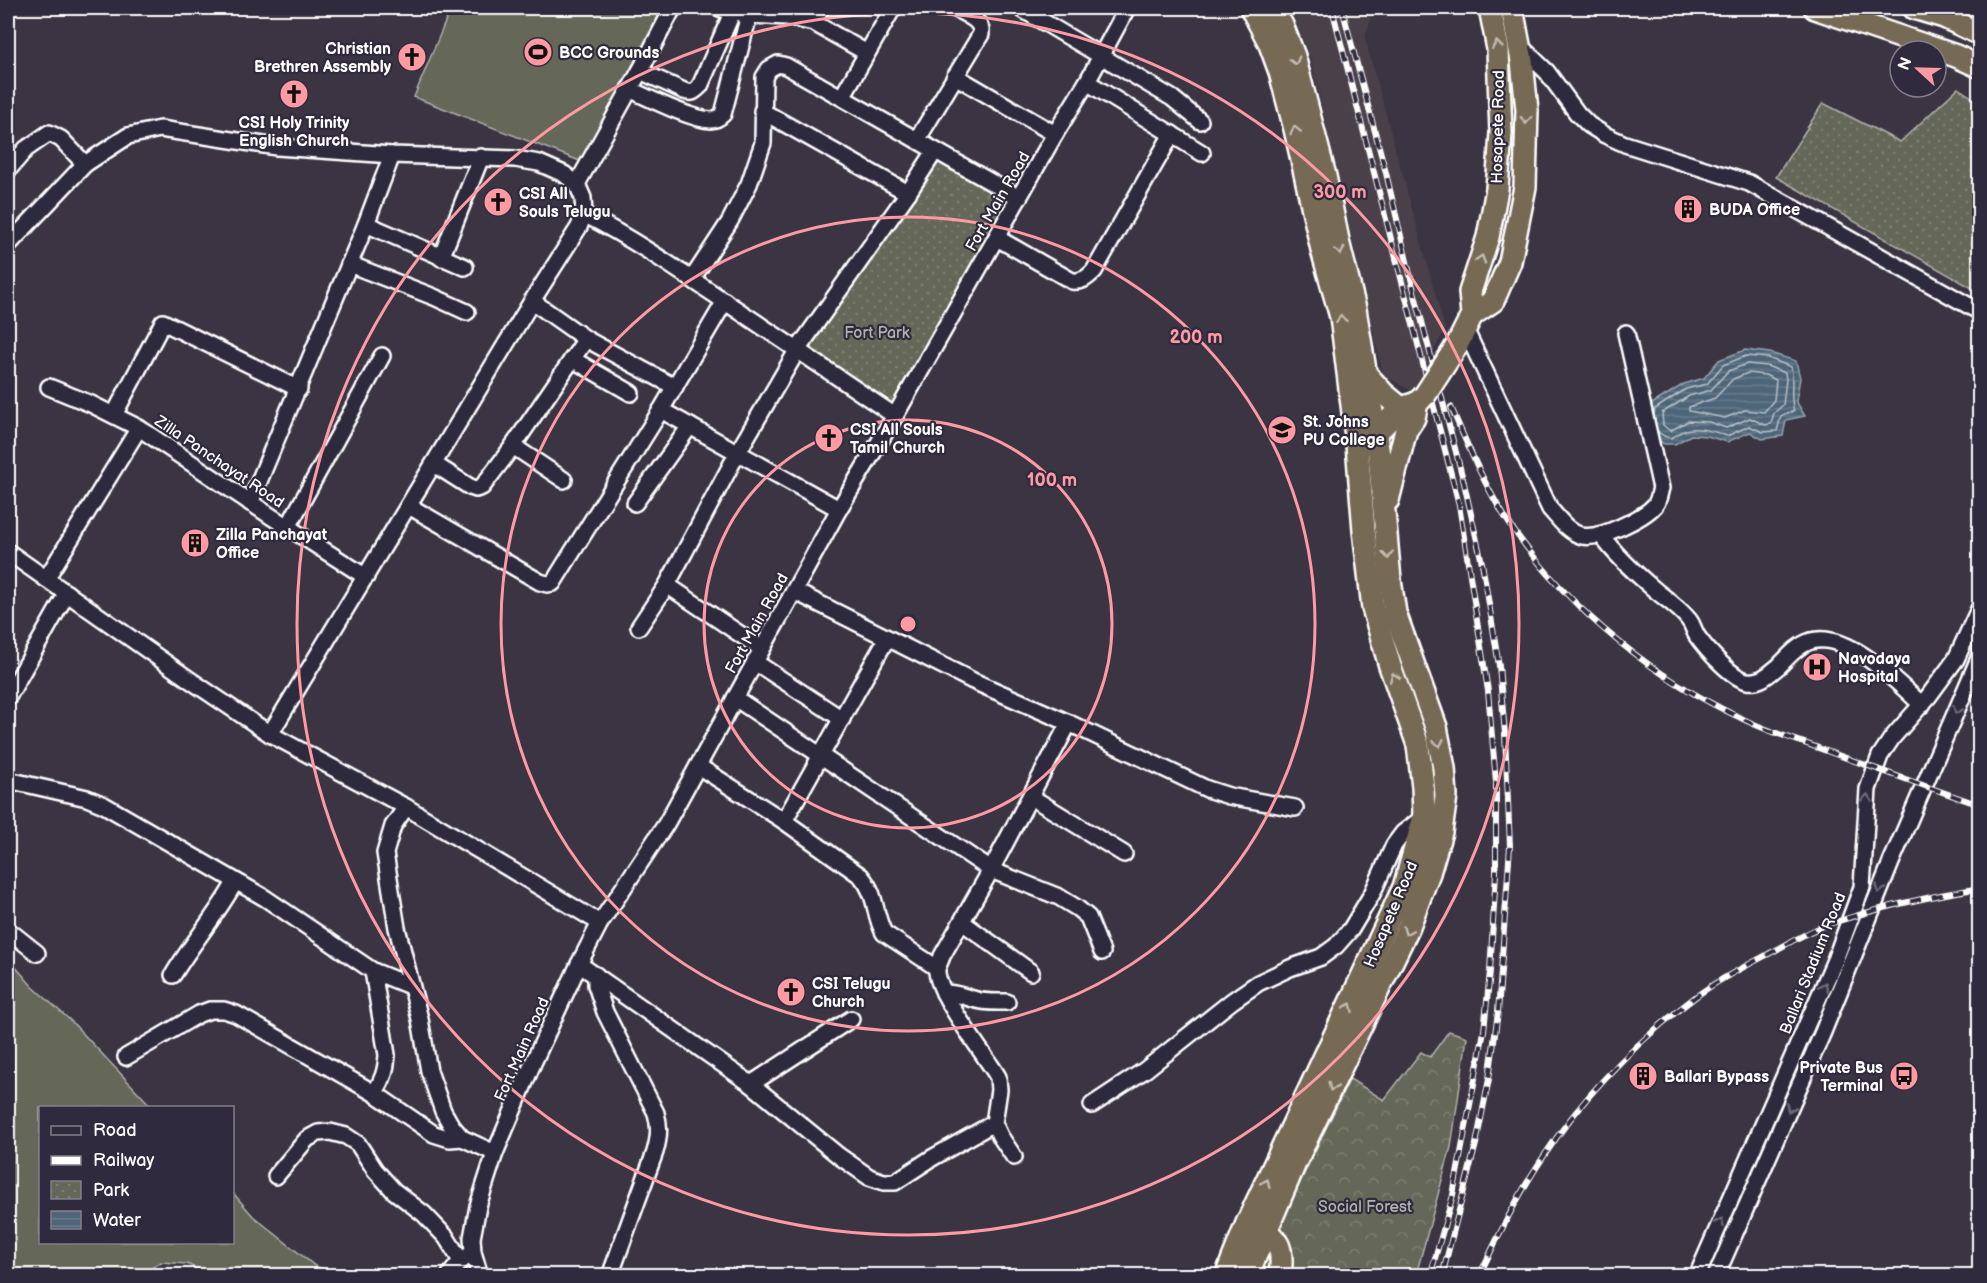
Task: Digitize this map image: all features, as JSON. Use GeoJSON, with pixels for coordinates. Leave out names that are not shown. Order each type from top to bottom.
{"type":"FeatureCollection","features":[{"type":"Feature","properties":{"kind":"highway"},"geometry":{"type":"LineString","coordinates":[[1251,8],[1269,42],[1280,72],[1322,250],[1356,375],[1383,393],[1414,402]]}},
{"type":"Feature","properties":{"kind":"highway"},"geometry":{"type":"LineString","coordinates":[[1272,8],[1294,56],[1325,176],[1355,309],[1356,375]]}},
{"type":"Feature","properties":{"kind":"highway","name":"Hosapete Road"},"geometry":{"type":"LineString","coordinates":[[1465,331],[1470,292],[1488,237],[1497,189],[1501,133],[1498,49],[1490,8]]}},
{"type":"Feature","properties":{"kind":"highway","name":"Hosapete Road"},"geometry":{"type":"LineString","coordinates":[[1465,331],[1494,301],[1510,262],[1525,187],[1527,110],[1512,8]]}},
{"type":"Feature","properties":{"kind":"highway"},"geometry":{"type":"LineString","coordinates":[[1815,8],[1980,67]]}},
{"type":"Feature","properties":{"kind":"highway"},"geometry":{"type":"LineString","coordinates":[[1914,8],[1944,17],[1980,34]]}},
{"type":"Feature","properties":{"kind":"highway"},"geometry":{"type":"LineString","coordinates":[[1358,455],[1376,433],[1414,402],[1465,331]]}},
{"type":"Feature","properties":{"kind":"highway","name":"Hosapete Road"},"geometry":{"type":"LineString","coordinates":[[1226,1275],[1296,1161],[1394,959],[1429,873],[1441,832],[1446,796],[1444,768],[1436,727],[1395,613],[1376,433],[1356,375]]}},
{"type":"Feature","properties":{"kind":"highway","name":"Hosapete Road"},"geometry":{"type":"LineString","coordinates":[[1247,1275],[1256,1226],[1404,887],[1424,817],[1418,745],[1390,666],[1373,608],[1358,455],[1356,375]]}},
{"type":"Feature","properties":{"kind":"highway"},"geometry":{"type":"LineString","coordinates":[[1358,455],[1379,455],[1406,430],[1414,418],[1414,402]]}},
{"type":"Feature","properties":{"kind":"highway"},"geometry":{"type":"LineString","coordinates":[[1384,518],[1406,430]]}},
{"type":"Feature","properties":{"kind":"highway"},"geometry":{"type":"LineString","coordinates":[[1256,1226],[1273,1235],[1278,1243],[1281,1254],[1280,1272]]}},
{"type":"Feature","properties":{"kind":"street"},"geometry":{"type":"LineString","coordinates":[[577,184],[673,8]]}},
{"type":"Feature","properties":{"kind":"street"},"geometry":{"type":"LineString","coordinates":[[814,23],[821,8]]}},
{"type":"Feature","properties":{"kind":"street"},"geometry":{"type":"LineString","coordinates":[[842,97],[894,8]]}},
{"type":"Feature","properties":{"kind":"street"},"geometry":{"type":"LineString","coordinates":[[917,140],[981,34],[982,28],[978,22],[954,8]]}},
{"type":"Feature","properties":{"kind":"street"},"geometry":{"type":"LineString","coordinates":[[1020,8],[1172,98],[1200,121]]}},
{"type":"Feature","properties":{"kind":"street","name":"Fort Main Road"},"geometry":{"type":"LineString","coordinates":[[480,1275],[467,1257],[478,1206],[495,1153],[533,1063],[579,964],[600,923],[666,824],[839,508],[895,416],[1055,134],[1087,82],[1127,8]]}},
{"type":"Feature","properties":{"kind":"street"},"geometry":{"type":"LineString","coordinates":[[640,71],[684,91],[694,92],[700,86],[738,11]]}},
{"type":"Feature","properties":{"kind":"street"},"geometry":{"type":"LineString","coordinates":[[738,11],[814,23],[867,53]]}},
{"type":"Feature","properties":{"kind":"street"},"geometry":{"type":"LineString","coordinates":[[629,89],[679,111],[705,119],[719,118],[723,114],[738,11]]}},
{"type":"Feature","properties":{"kind":"street"},"geometry":{"type":"LineString","coordinates":[[1520,53],[1547,72],[1577,113],[1589,125],[1605,135],[1625,144],[1749,183],[1980,312]]}},
{"type":"Feature","properties":{"kind":"street"},"geometry":{"type":"LineString","coordinates":[[692,279],[730,221],[748,184],[763,143],[764,77],[769,69],[778,64],[786,66],[842,97],[1019,198]]}},
{"type":"Feature","properties":{"kind":"street"},"geometry":{"type":"LineString","coordinates":[[955,76],[1055,134]]}},
{"type":"Feature","properties":{"kind":"street"},"geometry":{"type":"LineString","coordinates":[[1087,82],[1202,153]]}},
{"type":"Feature","properties":{"kind":"street"},"geometry":{"type":"LineString","coordinates":[[762,111],[908,193]]}},
{"type":"Feature","properties":{"kind":"street"},"geometry":{"type":"LineString","coordinates":[[8,246],[85,164],[128,136],[160,129],[277,147],[392,155],[515,159],[539,163],[564,174],[577,184],[583,198],[584,214],[579,227],[270,734]]}},
{"type":"Feature","properties":{"kind":"street"},"geometry":{"type":"LineString","coordinates":[[8,170],[26,149],[49,134],[61,139],[85,164]]}},
{"type":"Feature","properties":{"kind":"street"},"geometry":{"type":"LineString","coordinates":[[996,238],[1072,281],[1080,281],[1088,277],[1095,271],[1172,134]]}},
{"type":"Feature","properties":{"kind":"street"},"geometry":{"type":"LineString","coordinates":[[639,627],[667,585],[738,452],[798,349],[935,151]]}},
{"type":"Feature","properties":{"kind":"street"},"geometry":{"type":"LineString","coordinates":[[250,503],[366,224],[392,155]]}},
{"type":"Feature","properties":{"kind":"street"},"geometry":{"type":"LineString","coordinates":[[441,258],[481,157]]}},
{"type":"Feature","properties":{"kind":"street"},"geometry":{"type":"LineString","coordinates":[[584,214],[618,231],[692,279],[895,416]]}},
{"type":"Feature","properties":{"kind":"street"},"geometry":{"type":"LineString","coordinates":[[366,224],[465,267]]}},
{"type":"Feature","properties":{"kind":"street"},"geometry":{"type":"LineString","coordinates":[[349,264],[467,312]]}},
{"type":"Feature","properties":{"kind":"street"},"geometry":{"type":"LineString","coordinates":[[532,301],[586,339],[675,387]]}},
{"type":"Feature","properties":{"kind":"street"},"geometry":{"type":"LineString","coordinates":[[409,506],[540,582],[553,583],[662,410],[725,301]]}},
{"type":"Feature","properties":{"kind":"street"},"geometry":{"type":"LineString","coordinates":[[114,415],[163,322],[298,389]]}},
{"type":"Feature","properties":{"kind":"street"},"geometry":{"type":"LineString","coordinates":[[1465,331],[1550,509],[1569,531],[1584,537],[1600,535],[1646,514],[1657,503],[1661,488],[1626,333]]}},
{"type":"Feature","properties":{"kind":"street"},"geometry":{"type":"LineString","coordinates":[[434,464],[476,489],[482,487],[586,339]]}},
{"type":"Feature","properties":{"kind":"street"},"geometry":{"type":"LineString","coordinates":[[288,527],[382,356]]}},
{"type":"Feature","properties":{"kind":"street"},"geometry":{"type":"LineString","coordinates":[[572,359],[631,393]]}},
{"type":"Feature","properties":{"kind":"street","name":"Zilla Panchayat Road"},"geometry":{"type":"LineString","coordinates":[[49,387],[139,428],[366,577]]}},
{"type":"Feature","properties":{"kind":"street"},"geometry":{"type":"LineString","coordinates":[[662,410],[839,508]]}},
{"type":"Feature","properties":{"kind":"street"},"geometry":{"type":"LineString","coordinates":[[635,503],[690,426]]}},
{"type":"Feature","properties":{"kind":"street"},"geometry":{"type":"LineString","coordinates":[[46,579],[139,428]]}},
{"type":"Feature","properties":{"kind":"street"},"geometry":{"type":"LineString","coordinates":[[513,446],[564,480]]}},
{"type":"Feature","properties":{"kind":"street"},"geometry":{"type":"LineString","coordinates":[[1600,535],[1634,573],[1685,616],[1697,636],[1713,655],[1739,678],[1755,681],[1765,678],[1798,647],[1812,641],[1829,640],[1849,647],[1889,675],[1922,705]]}},
{"type":"Feature","properties":{"kind":"street"},"geometry":{"type":"LineString","coordinates":[[8,552],[270,734],[406,807],[600,923]]}},
{"type":"Feature","properties":{"kind":"street"},"geometry":{"type":"LineString","coordinates":[[667,585],[842,719]]}},
{"type":"Feature","properties":{"kind":"street"},"geometry":{"type":"LineString","coordinates":[[794,591],[973,681],[1070,723],[1207,789],[1229,796],[1295,808]]}},
{"type":"Feature","properties":{"kind":"street"},"geometry":{"type":"LineString","coordinates":[[8,697],[67,593]]}},
{"type":"Feature","properties":{"kind":"street","name":"Ballari Stadium Road"},"geometry":{"type":"LineString","coordinates":[[1697,1275],[1835,960],[1862,887],[1868,789],[1880,756],[1956,659],[1980,607]]}},
{"type":"Feature","properties":{"kind":"street"},"geometry":{"type":"LineString","coordinates":[[784,821],[887,638]]}},
{"type":"Feature","properties":{"kind":"street"},"geometry":{"type":"LineString","coordinates":[[1716,1275],[1823,1032],[1892,860],[1980,656]]}},
{"type":"Feature","properties":{"kind":"street"},"geometry":{"type":"LineString","coordinates":[[735,698],[991,870],[1059,897],[1077,908],[1088,917],[1102,952]]}},
{"type":"Feature","properties":{"kind":"street"},"geometry":{"type":"LineString","coordinates":[[1014,1157],[994,1123],[999,1090],[998,1077],[945,993],[937,968],[1070,723]]}},
{"type":"Feature","properties":{"kind":"street"},"geometry":{"type":"LineString","coordinates":[[698,766],[784,821],[861,876],[870,887],[879,925],[884,933],[937,968]]}},
{"type":"Feature","properties":{"kind":"street"},"geometry":{"type":"LineString","coordinates":[[8,780],[87,798],[104,805],[265,898],[373,971],[410,986]]}},
{"type":"Feature","properties":{"kind":"street"},"geometry":{"type":"LineString","coordinates":[[1031,797],[1124,854]]}},
{"type":"Feature","properties":{"kind":"street"},"geometry":{"type":"LineString","coordinates":[[406,807],[393,826],[385,853],[397,928],[420,1019],[429,1071],[447,1118],[462,1138],[495,1153]]}},
{"type":"Feature","properties":{"kind":"street"},"geometry":{"type":"LineString","coordinates":[[1092,1105],[1144,1070],[1258,983],[1321,957],[1336,946],[1351,929],[1372,894],[1394,845],[1403,833],[1424,817]]}},
{"type":"Feature","properties":{"kind":"street"},"geometry":{"type":"LineString","coordinates":[[173,975],[192,945],[221,908],[235,882]]}},
{"type":"Feature","properties":{"kind":"street"},"geometry":{"type":"LineString","coordinates":[[962,922],[1031,972]]}},
{"type":"Feature","properties":{"kind":"street"},"geometry":{"type":"LineString","coordinates":[[8,930],[37,953]]}},
{"type":"Feature","properties":{"kind":"street"},"geometry":{"type":"LineString","coordinates":[[579,964],[751,1084],[839,1156],[869,1177],[884,1182],[895,1182],[994,1123]]}},
{"type":"Feature","properties":{"kind":"street"},"geometry":{"type":"LineString","coordinates":[[373,971],[387,1055],[384,1076],[374,1093]]}},
{"type":"Feature","properties":{"kind":"street"},"geometry":{"type":"LineString","coordinates":[[596,975],[596,985],[605,1012],[656,1113],[660,1126],[655,1152],[610,1275]]}},
{"type":"Feature","properties":{"kind":"street"},"geometry":{"type":"LineString","coordinates":[[945,993],[955,993],[974,1000],[1007,1002]]}},
{"type":"Feature","properties":{"kind":"street"},"geometry":{"type":"LineString","coordinates":[[126,1057],[199,1014],[210,1010],[224,1010],[260,1027],[374,1093],[434,1134],[450,1139],[462,1138]]}},
{"type":"Feature","properties":{"kind":"street"},"geometry":{"type":"LineString","coordinates":[[751,1084],[850,1018]]}},
{"type":"Feature","properties":{"kind":"street"},"geometry":{"type":"LineString","coordinates":[[1807,1024],[1823,1032]]}},
{"type":"Feature","properties":{"kind":"street"},"geometry":{"type":"LineString","coordinates":[[276,1176],[307,1138],[318,1133],[330,1132],[346,1136],[358,1144],[375,1170],[394,1191],[424,1214],[467,1257],[449,1275]]}},
{"type":"Feature","properties":{"kind":"shaded area"},"geometry":{"type":"Polygon","coordinates":[[[1290,8],[1374,8],[1365,38],[1445,329],[1413,392],[1383,375],[1311,60],[1290,8]]]}},
{"type":"Feature","properties":{"kind":"green space","name":"BCC Grounds"},"geometry":{"type":"Polygon","coordinates":[[[451,8],[668,8],[580,161],[414,97],[451,8]]]}},
{"type":"Feature","properties":{"kind":"green space"},"geometry":{"type":"Polygon","coordinates":[[[1958,88],[1979,102],[1979,292],[1776,177],[1823,103],[1900,142],[1958,88]]]}},
{"type":"Feature","properties":{"kind":"green space","name":"Fort Park"},"geometry":{"type":"Polygon","coordinates":[[[935,151],[1019,198],[893,410],[801,348],[935,151]]]}},
{"type":"Feature","properties":{"kind":"green space"},"geometry":{"type":"Polygon","coordinates":[[[8,958],[32,986],[72,1022],[151,1106],[39,1106],[39,1244],[234,1244],[234,1194],[253,1216],[315,1266],[339,1275],[210,1275],[187,1264],[161,1262],[141,1275],[8,1275],[8,1108],[13,1079],[13,1052],[8,1049],[8,958]]]}},
{"type":"Feature","properties":{"kind":"green space","name":"Social Forest"},"geometry":{"type":"Polygon","coordinates":[[[1449,1031],[1467,1037],[1451,1147],[1416,1275],[1260,1276],[1277,1230],[1350,1079],[1384,1100],[1421,1052],[1430,1057],[1449,1031]]]}},
{"type":"Feature","properties":{"kind":"water"},"geometry":{"type":"Polygon","coordinates":[[[1745,350],[1770,353],[1796,361],[1800,378],[1796,401],[1805,416],[1786,420],[1783,436],[1762,439],[1750,432],[1727,442],[1707,436],[1691,435],[1675,444],[1664,444],[1649,432],[1647,407],[1684,384],[1704,378],[1719,360],[1745,350]]]}},
{"type":"Feature","properties":{"kind":"railway"},"geometry":{"type":"LineString","coordinates":[[1332,8],[1459,505],[1488,691],[1496,782],[1496,873],[1484,1031],[1453,1195],[1430,1276]]}},
{"type":"Feature","properties":{"kind":"railway"},"geometry":{"type":"LineString","coordinates":[[1342,8],[1386,173],[1482,563],[1499,666],[1505,734],[1510,846],[1498,1012],[1489,1079],[1476,1144],[1442,1276]]}},
{"type":"Feature","properties":{"kind":"railway"},"geometry":{"type":"LineString","coordinates":[[1451,407],[1489,490],[1518,536],[1540,564],[1590,617],[1647,663],[1677,684],[1760,727],[1980,805]]}},
{"type":"Feature","properties":{"kind":"railway"},"geometry":{"type":"LineString","coordinates":[[1479,1276],[1526,1185],[1576,1112],[1632,1051],[1694,998],[1734,972],[1822,926],[1904,903],[1980,888]]}},
{"type":"Feature","properties":{"kind":"place","name":"BCC Grounds"},"geometry":{"type":"Point","coordinates":[538,52]}},
{"type":"Feature","properties":{"kind":"place","name":"Christian Brethren Assembly"},"geometry":{"type":"Point","coordinates":[412,57]}},
{"type":"Feature","properties":{"kind":"place","name":"CSI Holy Trinity English Church"},"geometry":{"type":"Point","coordinates":[294,94]}},
{"type":"Feature","properties":{"kind":"place","name":"CSI All Souls Telugu"},"geometry":{"type":"Point","coordinates":[498,202]}},
{"type":"Feature","properties":{"kind":"place","name":"BUDA Office"},"geometry":{"type":"Point","coordinates":[1688,209]}},
{"type":"Feature","properties":{"kind":"place","name":"St. Johns PU College"},"geometry":{"type":"Point","coordinates":[1282,430]}},
{"type":"Feature","properties":{"kind":"place","name":"CSI All Souls Tamil Church"},"geometry":{"type":"Point","coordinates":[829,438]}},
{"type":"Feature","properties":{"kind":"place","name":"Zilla Panchayat Office"},"geometry":{"type":"Point","coordinates":[195,543]}},
{"type":"Feature","properties":{"kind":"place","name":"Navodaya Hospital"},"geometry":{"type":"Point","coordinates":[1817,667]}},
{"type":"Feature","properties":{"kind":"place","name":"CSI Telugu Church"},"geometry":{"type":"Point","coordinates":[791,992]}},
{"type":"Feature","properties":{"kind":"place","name":"Ballari Bypass"},"geometry":{"type":"Point","coordinates":[1643,1076]}},
{"type":"Feature","properties":{"kind":"place","name":"Private Bus Terminal"},"geometry":{"type":"Point","coordinates":[1904,1076]}}]}
